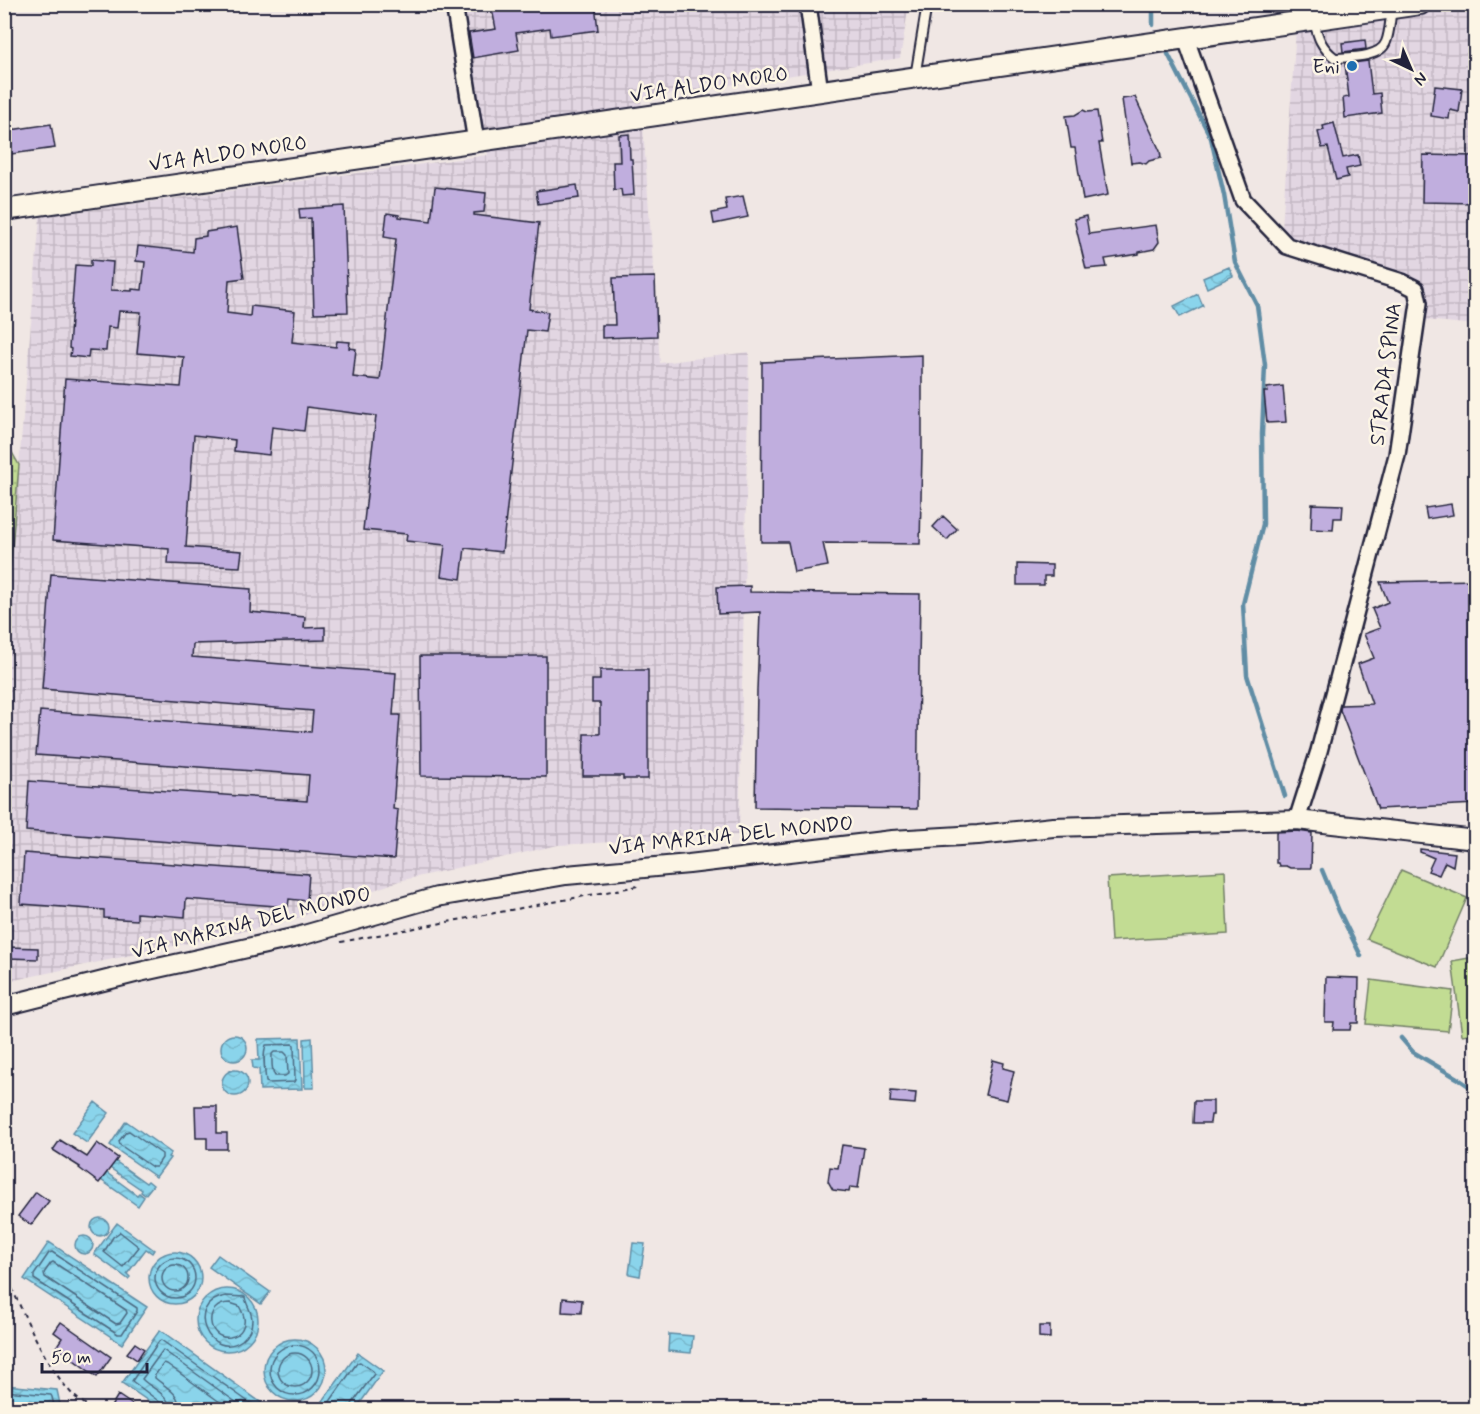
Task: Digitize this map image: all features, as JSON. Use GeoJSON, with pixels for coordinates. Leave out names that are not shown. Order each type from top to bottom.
{"type":"FeatureCollection","features":[{"type":"Feature","properties":{"kind":"main road","name":"VIA ALDO MORO"},"geometry":{"type":"LineString","coordinates":[[4,210],[1420,4]]}},
{"type":"Feature","properties":{"kind":"street"},"geometry":{"type":"LineString","coordinates":[[454,4],[476,142]]}},
{"type":"Feature","properties":{"kind":"street"},"geometry":{"type":"LineString","coordinates":[[808,4],[819,92]]}},
{"type":"Feature","properties":{"kind":"street","name":"STRADA SPINA"},"geometry":{"type":"LineString","coordinates":[[1186,39],[1243,200],[1287,246],[1402,282],[1416,289],[1419,303],[1397,455],[1319,751],[1297,820]]}},
{"type":"Feature","properties":{"kind":"street","name":"VIA MARINA DEL MONDO"},"geometry":{"type":"LineString","coordinates":[[4,1006],[135,973],[297,937],[437,897],[566,875],[688,864],[892,840],[978,835],[1053,827],[1297,820],[1476,840]]}},
{"type":"Feature","properties":{"kind":"lane"},"geometry":{"type":"LineString","coordinates":[[915,78],[927,4]]}},
{"type":"Feature","properties":{"kind":"lane"},"geometry":{"type":"LineString","coordinates":[[1314,20],[1318,38],[1326,52],[1335,58],[1357,57],[1378,52],[1386,44],[1392,8]]}},
{"type":"Feature","properties":{"kind":"path"},"geometry":{"type":"LineString","coordinates":[[339,943],[641,885]]}},
{"type":"Feature","properties":{"kind":"path"},"geometry":{"type":"LineString","coordinates":[[4,1272],[45,1356],[75,1397],[93,1410]]}},
{"type":"Feature","properties":{"kind":"shaded area"},"geometry":{"type":"Polygon","coordinates":[[[456,5],[909,5],[900,58],[641,99],[660,363],[749,352],[739,835],[558,845],[399,881],[286,922],[5,982],[5,631],[40,217],[488,155],[456,5]]]}},
{"type":"Feature","properties":{"kind":"shaded area"},"geometry":{"type":"Polygon","coordinates":[[[1475,6],[1475,325],[1426,320],[1423,283],[1289,237],[1282,228],[1296,29],[1475,6]]]}},
{"type":"Feature","properties":{"kind":"green space"},"geometry":{"type":"Polygon","coordinates":[[[5,440],[19,465],[5,631],[5,440]]]}},
{"type":"Feature","properties":{"kind":"green space"},"geometry":{"type":"Polygon","coordinates":[[[1401,870],[1467,898],[1437,967],[1367,939],[1401,870]]]}},
{"type":"Feature","properties":{"kind":"green space"},"geometry":{"type":"Polygon","coordinates":[[[1225,871],[1228,934],[1111,941],[1107,878],[1225,871]]]}},
{"type":"Feature","properties":{"kind":"green space"},"geometry":{"type":"Polygon","coordinates":[[[1475,957],[1475,1033],[1462,1035],[1452,961],[1475,957]]]}},
{"type":"Feature","properties":{"kind":"green space"},"geometry":{"type":"Polygon","coordinates":[[[1371,980],[1453,991],[1448,1031],[1366,1024],[1371,980]]]}},
{"type":"Feature","properties":{"kind":"water"},"geometry":{"type":"Polygon","coordinates":[[[1229,267],[1233,276],[1207,288],[1203,278],[1229,267]]]}},
{"type":"Feature","properties":{"kind":"water"},"geometry":{"type":"Polygon","coordinates":[[[1198,294],[1203,306],[1180,317],[1174,306],[1198,294]]]}},
{"type":"Feature","properties":{"kind":"water"},"geometry":{"type":"Polygon","coordinates":[[[234,1035],[243,1039],[247,1048],[243,1057],[234,1061],[225,1057],[221,1048],[225,1039],[234,1035]]]}},
{"type":"Feature","properties":{"kind":"water"},"geometry":{"type":"Polygon","coordinates":[[[300,1038],[302,1089],[260,1090],[259,1069],[253,1068],[252,1060],[259,1060],[258,1039],[300,1038]]]}},
{"type":"Feature","properties":{"kind":"water"},"geometry":{"type":"Polygon","coordinates":[[[312,1038],[314,1088],[305,1088],[304,1039],[312,1038]]]}},
{"type":"Feature","properties":{"kind":"water"},"geometry":{"type":"Polygon","coordinates":[[[235,1070],[244,1074],[248,1083],[244,1092],[235,1096],[226,1092],[222,1083],[226,1074],[235,1070]]]}},
{"type":"Feature","properties":{"kind":"water"},"geometry":{"type":"Polygon","coordinates":[[[95,1102],[109,1113],[87,1143],[72,1133],[95,1102]]]}},
{"type":"Feature","properties":{"kind":"water"},"geometry":{"type":"Polygon","coordinates":[[[126,1121],[171,1153],[168,1157],[170,1158],[156,1177],[110,1145],[126,1121]]]}},
{"type":"Feature","properties":{"kind":"water"},"geometry":{"type":"Polygon","coordinates":[[[115,1161],[146,1183],[148,1181],[153,1185],[145,1195],[141,1192],[142,1190],[110,1168],[115,1161]]]}},
{"type":"Feature","properties":{"kind":"water"},"geometry":{"type":"Polygon","coordinates":[[[107,1173],[137,1195],[139,1193],[144,1197],[138,1206],[101,1180],[107,1173]]]}},
{"type":"Feature","properties":{"kind":"water"},"geometry":{"type":"Polygon","coordinates":[[[100,1218],[106,1221],[109,1227],[106,1233],[100,1236],[94,1233],[91,1227],[94,1221],[100,1218]]]}},
{"type":"Feature","properties":{"kind":"water"},"geometry":{"type":"Polygon","coordinates":[[[117,1223],[154,1250],[152,1253],[146,1249],[127,1274],[130,1277],[128,1279],[94,1254],[117,1223]]]}},
{"type":"Feature","properties":{"kind":"water"},"geometry":{"type":"Polygon","coordinates":[[[84,1236],[90,1239],[93,1245],[90,1251],[84,1254],[78,1251],[75,1245],[78,1239],[84,1236]]]}},
{"type":"Feature","properties":{"kind":"water"},"geometry":{"type":"Polygon","coordinates":[[[49,1242],[147,1307],[122,1344],[24,1279],[49,1242]]]}},
{"type":"Feature","properties":{"kind":"water"},"geometry":{"type":"Polygon","coordinates":[[[633,1243],[645,1244],[640,1276],[629,1274],[633,1243]]]}},
{"type":"Feature","properties":{"kind":"water"},"geometry":{"type":"Polygon","coordinates":[[[170,1252],[180,1252],[189,1256],[197,1264],[201,1278],[197,1292],[189,1300],[180,1304],[170,1304],[161,1300],[153,1292],[149,1283],[149,1273],[153,1264],[161,1256],[170,1252]]]}},
{"type":"Feature","properties":{"kind":"water"},"geometry":{"type":"Polygon","coordinates":[[[218,1255],[270,1292],[261,1304],[209,1267],[218,1255]]]}},
{"type":"Feature","properties":{"kind":"water"},"geometry":{"type":"Polygon","coordinates":[[[227,1289],[249,1298],[258,1320],[249,1342],[227,1351],[205,1342],[196,1320],[205,1298],[227,1289]]]}},
{"type":"Feature","properties":{"kind":"water"},"geometry":{"type":"Polygon","coordinates":[[[160,1330],[270,1409],[160,1409],[122,1383],[160,1330]]]}},
{"type":"Feature","properties":{"kind":"water"},"geometry":{"type":"Polygon","coordinates":[[[669,1334],[693,1336],[691,1353],[668,1351],[669,1334]]]}},
{"type":"Feature","properties":{"kind":"water"},"geometry":{"type":"Polygon","coordinates":[[[295,1339],[317,1348],[326,1370],[317,1392],[295,1401],[273,1392],[264,1370],[273,1348],[295,1339]]]}},
{"type":"Feature","properties":{"kind":"water"},"geometry":{"type":"Polygon","coordinates":[[[358,1353],[383,1371],[356,1409],[317,1409],[358,1353]]]}},
{"type":"Feature","properties":{"kind":"water"},"geometry":{"type":"Polygon","coordinates":[[[5,1385],[57,1390],[61,1409],[5,1409],[5,1385]]]}},
{"type":"Feature","properties":{"kind":"building"},"geometry":{"type":"Polygon","coordinates":[[[491,4],[595,4],[598,30],[551,36],[550,28],[516,33],[519,50],[473,58],[469,33],[496,29],[491,4]]]}},
{"type":"Feature","properties":{"kind":"building"},"geometry":{"type":"Polygon","coordinates":[[[1365,40],[1366,49],[1343,52],[1342,43],[1365,40]]]}},
{"type":"Feature","properties":{"kind":"building"},"geometry":{"type":"Polygon","coordinates":[[[1368,61],[1372,94],[1380,93],[1382,113],[1345,118],[1343,98],[1349,97],[1345,64],[1368,61]]]}},
{"type":"Feature","properties":{"kind":"building"},"geometry":{"type":"Polygon","coordinates":[[[1435,86],[1462,89],[1459,112],[1450,110],[1449,119],[1431,116],[1435,86]]]}},
{"type":"Feature","properties":{"kind":"building"},"geometry":{"type":"Polygon","coordinates":[[[1135,97],[1160,151],[1161,158],[1146,164],[1131,163],[1122,99],[1135,97]]]}},
{"type":"Feature","properties":{"kind":"building"},"geometry":{"type":"Polygon","coordinates":[[[1083,110],[1097,111],[1102,143],[1099,143],[1108,195],[1083,200],[1075,148],[1071,148],[1066,116],[1075,115],[1083,110]]]}},
{"type":"Feature","properties":{"kind":"building"},"geometry":{"type":"Polygon","coordinates":[[[1334,123],[1343,158],[1358,155],[1360,166],[1346,169],[1348,177],[1336,180],[1328,147],[1322,148],[1318,132],[1324,130],[1323,126],[1334,123]]]}},
{"type":"Feature","properties":{"kind":"building"},"geometry":{"type":"Polygon","coordinates":[[[51,124],[55,148],[4,155],[4,131],[51,124]]]}},
{"type":"Feature","properties":{"kind":"building"},"geometry":{"type":"Polygon","coordinates":[[[629,134],[634,195],[622,196],[621,189],[614,190],[613,162],[620,162],[619,135],[629,134]]]}},
{"type":"Feature","properties":{"kind":"building"},"geometry":{"type":"Polygon","coordinates":[[[1423,155],[1476,156],[1476,203],[1422,202],[1423,155]]]}},
{"type":"Feature","properties":{"kind":"building"},"geometry":{"type":"Polygon","coordinates":[[[577,185],[579,198],[538,204],[536,191],[577,185]]]}},
{"type":"Feature","properties":{"kind":"building"},"geometry":{"type":"Polygon","coordinates":[[[435,187],[486,193],[484,212],[474,213],[474,215],[539,223],[529,309],[548,312],[545,332],[527,330],[502,552],[465,548],[461,579],[441,576],[445,545],[406,541],[407,534],[363,530],[376,416],[307,407],[304,431],[272,427],[269,455],[234,451],[235,440],[194,435],[186,547],[242,551],[240,567],[168,564],[169,549],[53,540],[65,379],[181,387],[184,357],[137,353],[141,312],[119,311],[117,328],[108,327],[106,351],[89,350],[88,358],[70,356],[75,265],[91,266],[91,260],[113,262],[111,290],[142,290],[145,262],[136,261],[138,246],[193,252],[194,238],[206,236],[206,232],[237,227],[244,278],[229,280],[227,313],[250,316],[251,306],[295,311],[292,342],[336,347],[337,341],[350,342],[349,348],[356,349],[353,377],[380,380],[396,239],[384,237],[387,213],[431,221],[435,187]]]}},
{"type":"Feature","properties":{"kind":"building"},"geometry":{"type":"Polygon","coordinates":[[[743,196],[748,217],[714,224],[712,213],[727,210],[725,199],[743,196]]]}},
{"type":"Feature","properties":{"kind":"building"},"geometry":{"type":"Polygon","coordinates":[[[344,206],[348,312],[314,313],[311,218],[300,219],[299,209],[344,206]]]}},
{"type":"Feature","properties":{"kind":"building"},"geometry":{"type":"Polygon","coordinates":[[[1086,216],[1089,234],[1156,225],[1159,242],[1154,249],[1139,252],[1139,254],[1105,259],[1107,267],[1086,269],[1074,219],[1086,216]]]}},
{"type":"Feature","properties":{"kind":"building"},"geometry":{"type":"Polygon","coordinates":[[[655,277],[657,336],[602,338],[602,325],[615,325],[613,278],[655,277]]]}},
{"type":"Feature","properties":{"kind":"building"},"geometry":{"type":"Polygon","coordinates":[[[922,355],[920,544],[823,543],[828,566],[794,572],[788,542],[761,542],[762,362],[922,355]]]}},
{"type":"Feature","properties":{"kind":"building"},"geometry":{"type":"Polygon","coordinates":[[[1283,386],[1286,422],[1267,423],[1264,392],[1268,392],[1267,388],[1283,386]]]}},
{"type":"Feature","properties":{"kind":"building"},"geometry":{"type":"Polygon","coordinates":[[[1312,504],[1343,505],[1342,518],[1334,518],[1333,530],[1311,529],[1312,504]]]}},
{"type":"Feature","properties":{"kind":"building"},"geometry":{"type":"Polygon","coordinates":[[[1451,504],[1453,515],[1427,519],[1425,508],[1451,504]]]}},
{"type":"Feature","properties":{"kind":"building"},"geometry":{"type":"Polygon","coordinates":[[[943,516],[957,529],[947,540],[933,527],[943,516]]]}},
{"type":"Feature","properties":{"kind":"building"},"geometry":{"type":"Polygon","coordinates":[[[1017,564],[1052,565],[1052,576],[1044,576],[1044,585],[1017,585],[1017,564]]]}},
{"type":"Feature","properties":{"kind":"building"},"geometry":{"type":"Polygon","coordinates":[[[51,574],[251,589],[250,612],[305,617],[304,628],[325,627],[325,640],[193,644],[192,657],[396,673],[393,715],[400,715],[393,809],[398,810],[394,859],[26,831],[29,781],[307,801],[309,775],[36,755],[40,711],[311,732],[313,711],[42,689],[51,574]]]}},
{"type":"Feature","properties":{"kind":"building"},"geometry":{"type":"Polygon","coordinates":[[[1476,580],[1476,804],[1378,809],[1340,710],[1341,705],[1372,704],[1358,664],[1374,658],[1364,634],[1380,628],[1372,609],[1388,602],[1380,582],[1476,580]]]}},
{"type":"Feature","properties":{"kind":"building"},"geometry":{"type":"Polygon","coordinates":[[[750,586],[750,592],[920,594],[917,809],[755,807],[760,612],[718,614],[717,587],[750,586]]]}},
{"type":"Feature","properties":{"kind":"building"},"geometry":{"type":"Polygon","coordinates":[[[420,656],[546,656],[546,777],[421,776],[420,656]]]}},
{"type":"Feature","properties":{"kind":"building"},"geometry":{"type":"Polygon","coordinates":[[[600,670],[648,670],[648,779],[623,779],[623,776],[583,776],[584,734],[600,734],[600,703],[592,703],[592,680],[600,680],[600,670]]]}},
{"type":"Feature","properties":{"kind":"building"},"geometry":{"type":"Polygon","coordinates":[[[1276,832],[1312,833],[1311,868],[1290,868],[1279,866],[1276,863],[1276,832]]]}},
{"type":"Feature","properties":{"kind":"building"},"geometry":{"type":"Polygon","coordinates":[[[1420,849],[1455,853],[1453,866],[1445,862],[1439,875],[1428,871],[1434,858],[1420,852],[1420,849]]]}},
{"type":"Feature","properties":{"kind":"building"},"geometry":{"type":"Polygon","coordinates":[[[24,853],[309,874],[307,901],[289,899],[288,907],[186,899],[185,917],[137,913],[137,920],[104,918],[104,910],[21,904],[24,853]]]}},
{"type":"Feature","properties":{"kind":"building"},"geometry":{"type":"Polygon","coordinates":[[[9,947],[38,948],[38,959],[8,958],[9,947]]]}},
{"type":"Feature","properties":{"kind":"building"},"geometry":{"type":"Polygon","coordinates":[[[1326,977],[1359,978],[1358,1023],[1351,1023],[1350,1030],[1333,1030],[1334,1022],[1325,1022],[1326,977]]]}},
{"type":"Feature","properties":{"kind":"building"},"geometry":{"type":"Polygon","coordinates":[[[993,1060],[1004,1063],[1003,1068],[1014,1071],[1007,1100],[985,1095],[993,1060]]]}},
{"type":"Feature","properties":{"kind":"building"},"geometry":{"type":"Polygon","coordinates":[[[891,1091],[916,1093],[915,1104],[890,1102],[891,1091]]]}},
{"type":"Feature","properties":{"kind":"building"},"geometry":{"type":"Polygon","coordinates":[[[1194,1101],[1213,1101],[1213,1115],[1211,1115],[1210,1123],[1193,1123],[1194,1101]]]}},
{"type":"Feature","properties":{"kind":"building"},"geometry":{"type":"Polygon","coordinates":[[[195,1106],[217,1106],[217,1133],[227,1133],[227,1149],[207,1149],[207,1138],[196,1138],[195,1106]]]}},
{"type":"Feature","properties":{"kind":"building"},"geometry":{"type":"Polygon","coordinates":[[[60,1140],[87,1157],[97,1143],[118,1158],[99,1183],[80,1167],[53,1150],[60,1140]]]}},
{"type":"Feature","properties":{"kind":"building"},"geometry":{"type":"Polygon","coordinates":[[[842,1145],[864,1148],[858,1188],[850,1187],[849,1192],[833,1190],[828,1181],[830,1167],[838,1168],[842,1145]]]}},
{"type":"Feature","properties":{"kind":"building"},"geometry":{"type":"Polygon","coordinates":[[[36,1192],[49,1201],[31,1225],[18,1216],[36,1192]]]}},
{"type":"Feature","properties":{"kind":"building"},"geometry":{"type":"Polygon","coordinates":[[[563,1298],[582,1300],[581,1313],[562,1312],[563,1298]]]}},
{"type":"Feature","properties":{"kind":"building"},"geometry":{"type":"Polygon","coordinates":[[[61,1322],[111,1357],[97,1377],[56,1347],[62,1338],[54,1332],[61,1322]]]}},
{"type":"Feature","properties":{"kind":"building"},"geometry":{"type":"Polygon","coordinates":[[[1039,1326],[1050,1326],[1050,1338],[1039,1337],[1039,1326]]]}},
{"type":"Feature","properties":{"kind":"building"},"geometry":{"type":"Polygon","coordinates":[[[135,1343],[144,1349],[137,1360],[127,1353],[135,1343]]]}},
{"type":"Feature","properties":{"kind":"building"},"geometry":{"type":"Polygon","coordinates":[[[118,1395],[140,1410],[109,1410],[118,1395]]]}},
{"type":"Feature","properties":{"kind":"waterway"},"geometry":{"type":"LineString","coordinates":[[1153,4],[1153,25]]}},
{"type":"Feature","properties":{"kind":"waterway"},"geometry":{"type":"LineString","coordinates":[[1168,54],[1211,138],[1224,195],[1235,262],[1257,305],[1265,365],[1262,434],[1263,524],[1243,604],[1247,675],[1285,796]]}},
{"type":"Feature","properties":{"kind":"waterway"},"geometry":{"type":"LineString","coordinates":[[1322,870],[1361,956]]}},
{"type":"Feature","properties":{"kind":"waterway"},"geometry":{"type":"LineString","coordinates":[[1401,1038],[1413,1052],[1476,1091]]}},
{"type":"Feature","properties":{"kind":"place","name":"Eni"},"geometry":{"type":"Point","coordinates":[1352,66]}}]}
